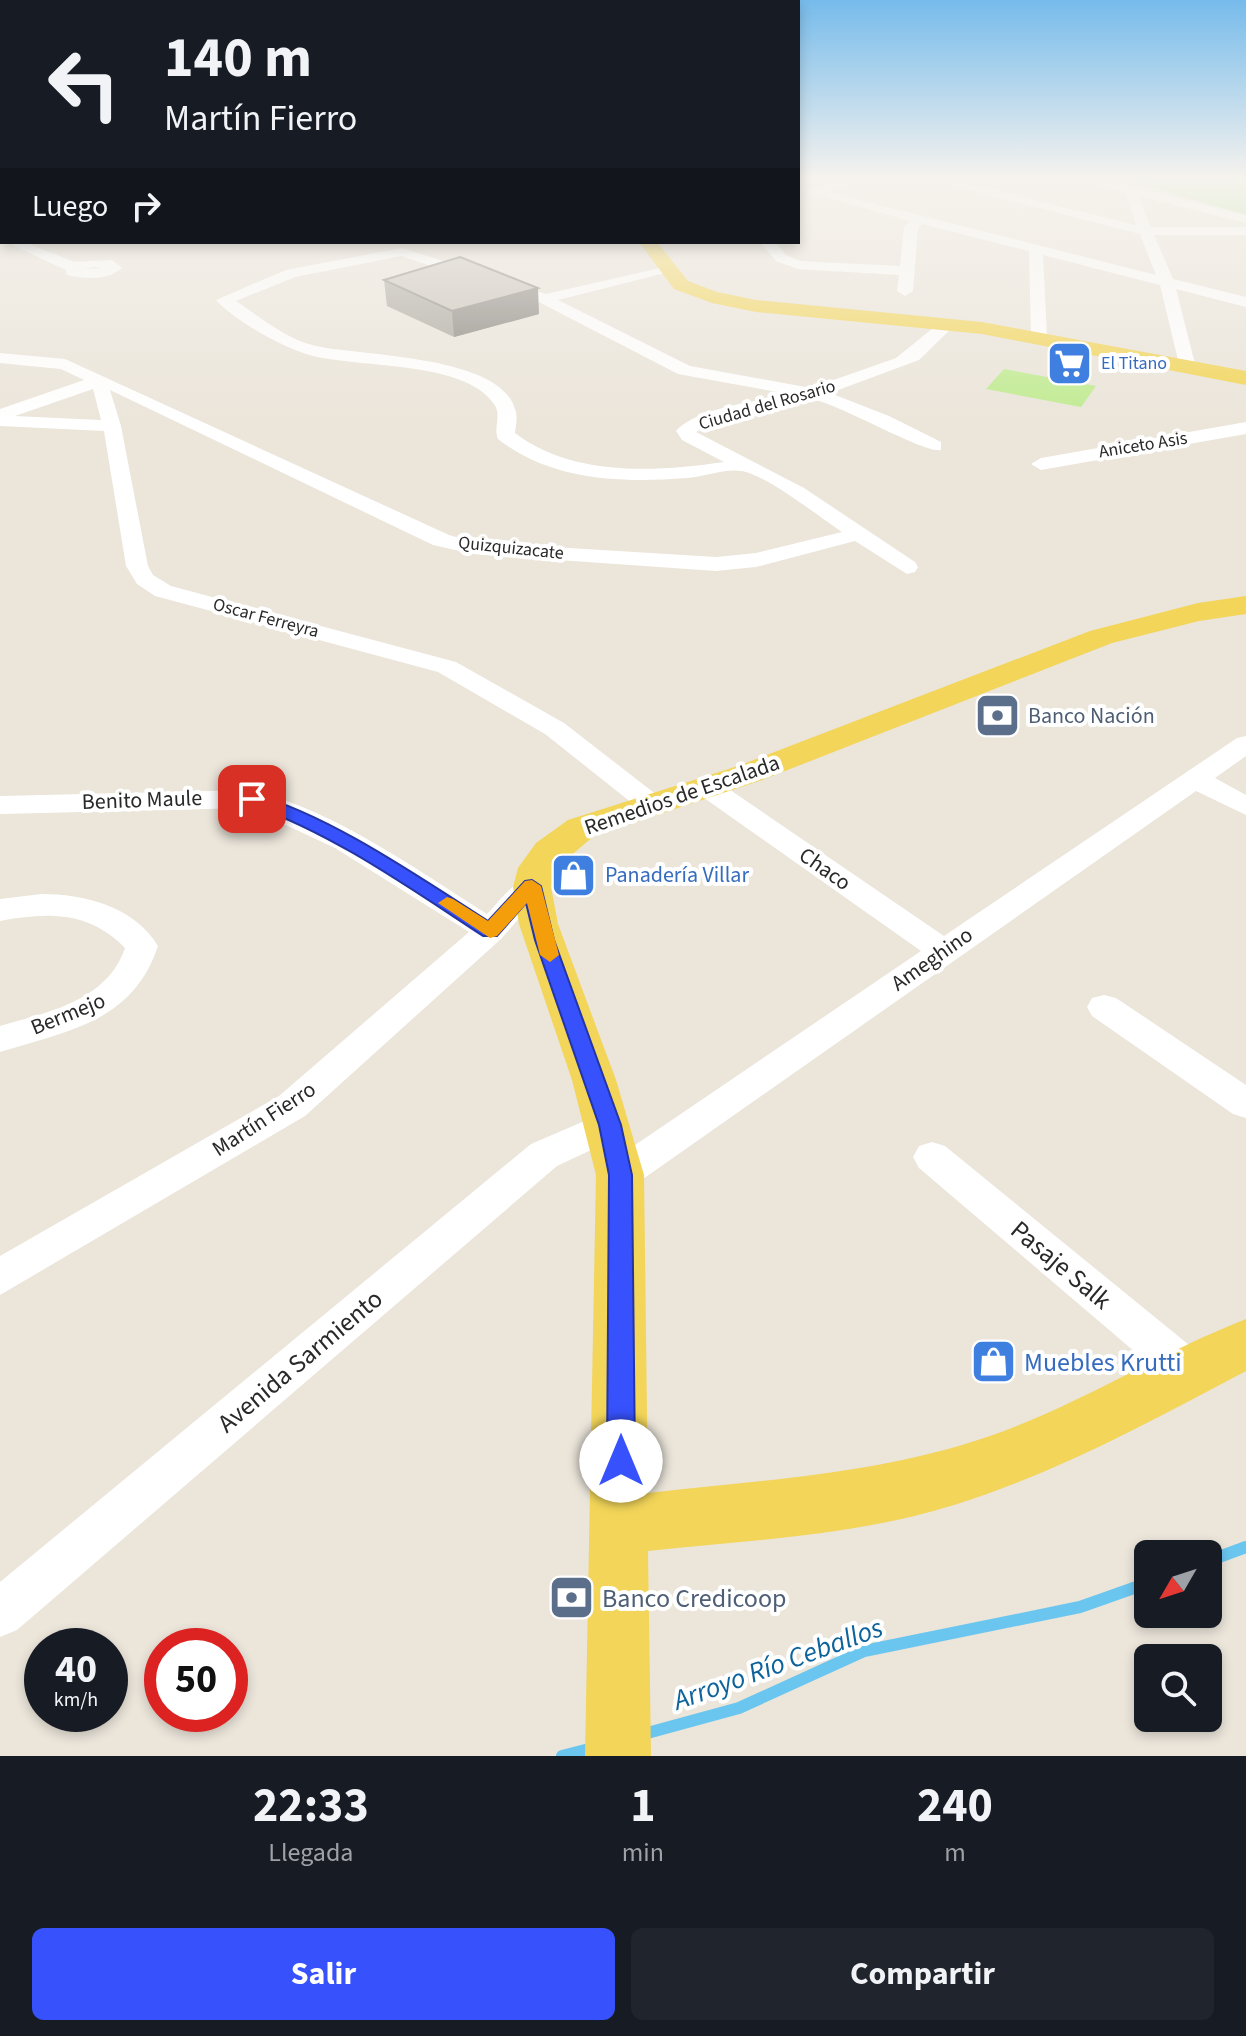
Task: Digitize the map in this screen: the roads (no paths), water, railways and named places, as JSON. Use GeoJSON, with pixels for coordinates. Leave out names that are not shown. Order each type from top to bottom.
{"type":"FeatureCollection","features":[{"type":"Feature","properties":{"kind":"main road"},"geometry":{"type":"LineString","coordinates":[[658,259],[681,285],[732,302],[949,323],[1187,364],[1246,378]]}},
{"type":"Feature","properties":{"kind":"main road","name":"Remedios de Escalada"},"geometry":{"type":"LineString","coordinates":[[532,886],[543,859],[558,841],[581,828],[707,787],[1101,637],[1198,612],[1246,605]]}},
{"type":"Feature","properties":{"kind":"main road"},"geometry":{"type":"LineString","coordinates":[[532,886],[544,940],[610,1125],[620,1175],[618,1756]]}},
{"type":"Feature","properties":{"kind":"main road"},"geometry":{"type":"LineString","coordinates":[[621,1525],[876,1495],[951,1477],[1059,1438],[1246,1344]]}},
{"type":"Feature","properties":{"kind":"street"},"geometry":{"type":"LineString","coordinates":[[53,259],[75,268]]}},
{"type":"Feature","properties":{"kind":"street"},"geometry":{"type":"LineString","coordinates":[[358,259],[291,273],[224,300],[290,343],[312,351],[451,372],[478,381],[498,394],[507,407],[505,435],[517,447],[557,462],[609,473],[642,475],[673,475],[746,464]]}},
{"type":"Feature","properties":{"kind":"street"},"geometry":{"type":"LineString","coordinates":[[432,259],[545,299],[684,370],[707,378],[814,393],[897,425],[934,446]]}},
{"type":"Feature","properties":{"kind":"street"},"geometry":{"type":"LineString","coordinates":[[783,259],[798,265],[908,271]]}},
{"type":"Feature","properties":{"kind":"street"},"geometry":{"type":"LineString","coordinates":[[905,291],[909,259]]}},
{"type":"Feature","properties":{"kind":"street"},"geometry":{"type":"LineString","coordinates":[[1036,259],[1039,337]]}},
{"type":"Feature","properties":{"kind":"street"},"geometry":{"type":"LineString","coordinates":[[1074,259],[1246,302]]}},
{"type":"Feature","properties":{"kind":"street"},"geometry":{"type":"LineString","coordinates":[[1157,259],[1167,283],[1187,364]]}},
{"type":"Feature","properties":{"kind":"street"},"geometry":{"type":"LineString","coordinates":[[545,299],[664,269]]}},
{"type":"Feature","properties":{"kind":"street","name":"Ciudad del Rosario"},"geometry":{"type":"LineString","coordinates":[[907,567],[797,492],[689,436],[685,431],[708,419],[814,393],[913,356],[949,323]]}},
{"type":"Feature","properties":{"kind":"street"},"geometry":{"type":"LineString","coordinates":[[0,358],[65,364],[99,381]]}},
{"type":"Feature","properties":{"kind":"street"},"geometry":{"type":"LineString","coordinates":[[1221,371],[1246,372]]}},
{"type":"Feature","properties":{"kind":"street"},"geometry":{"type":"LineString","coordinates":[[0,418],[99,381]]}},
{"type":"Feature","properties":{"kind":"street","name":"Oscar Ferreyra"},"geometry":{"type":"LineString","coordinates":[[99,381],[112,426],[137,566],[145,579],[163,591],[447,667],[477,682],[618,774],[652,805]]}},
{"type":"Feature","properties":{"kind":"street","name":"Quizquizacate"},"geometry":{"type":"LineString","coordinates":[[99,381],[349,494],[441,540],[473,548],[716,564],[756,560],[859,534]]}},
{"type":"Feature","properties":{"kind":"street"},"geometry":{"type":"LineString","coordinates":[[0,418],[112,426]]}},
{"type":"Feature","properties":{"kind":"street","name":"Aniceto Asis"},"geometry":{"type":"LineString","coordinates":[[1041,464],[1246,428]]}},
{"type":"Feature","properties":{"kind":"street","name":"Ameghino"},"geometry":{"type":"LineString","coordinates":[[620,1175],[1246,744]]}},
{"type":"Feature","properties":{"kind":"street"},"geometry":{"type":"LineString","coordinates":[[1195,779],[1246,806]]}},
{"type":"Feature","properties":{"kind":"street","name":"Chaco"},"geometry":{"type":"LineString","coordinates":[[707,787],[943,951]]}},
{"type":"Feature","properties":{"kind":"street","name":"Benito Maule"},"geometry":{"type":"LineString","coordinates":[[0,805],[252,799],[280,809],[396,871],[490,931]]}},
{"type":"Feature","properties":{"kind":"street","name":"Martín Fierro"},"geometry":{"type":"LineString","coordinates":[[0,1277],[292,1106],[490,931],[532,886]]}},
{"type":"Feature","properties":{"kind":"street","name":"Bermejo"},"geometry":{"type":"LineString","coordinates":[[0,910],[32,904],[93,909],[123,924],[142,946],[138,967],[118,994],[72,1017],[0,1039]]}},
{"type":"Feature","properties":{"kind":"street"},"geometry":{"type":"LineString","coordinates":[[1104,1007],[1246,1104]]}},
{"type":"Feature","properties":{"kind":"street","name":"Avenida Sarmiento"},"geometry":{"type":"LineString","coordinates":[[0,1613],[544,1155],[610,1125]]}},
{"type":"Feature","properties":{"kind":"street","name":"Pasaje Salk"},"geometry":{"type":"LineString","coordinates":[[932,1157],[1190,1372]]}},
{"type":"Feature","properties":{"kind":"waterway","name":"Arroyo Río Ceballos"},"geometry":{"type":"LineString","coordinates":[[1222,1556],[1246,1547]]}},
{"type":"Feature","properties":{"kind":"waterway","name":"Arroyo Río Ceballos"},"geometry":{"type":"LineString","coordinates":[[640,1735],[739,1708],[864,1651],[1080,1607],[1134,1588]]}},
{"type":"Feature","properties":{"kind":"waterway","name":"Arroyo Río Ceballos"},"geometry":{"type":"LineString","coordinates":[[562,1756],[593,1748]]}},
{"type":"Feature","properties":{"kind":"place","name":"El Titano"},"geometry":{"type":"Point","coordinates":[1070,363]}},
{"type":"Feature","properties":{"kind":"place","name":"Banco Nación"},"geometry":{"type":"Point","coordinates":[997,716]}},
{"type":"Feature","properties":{"kind":"place","name":"Panadería Villar"},"geometry":{"type":"Point","coordinates":[574,875]}},
{"type":"Feature","properties":{"kind":"place","name":"Muebles Krutti"},"geometry":{"type":"Point","coordinates":[993,1362]}},
{"type":"Feature","properties":{"kind":"place","name":"Banco Credicoop"},"geometry":{"type":"Point","coordinates":[571,1598]}}]}
